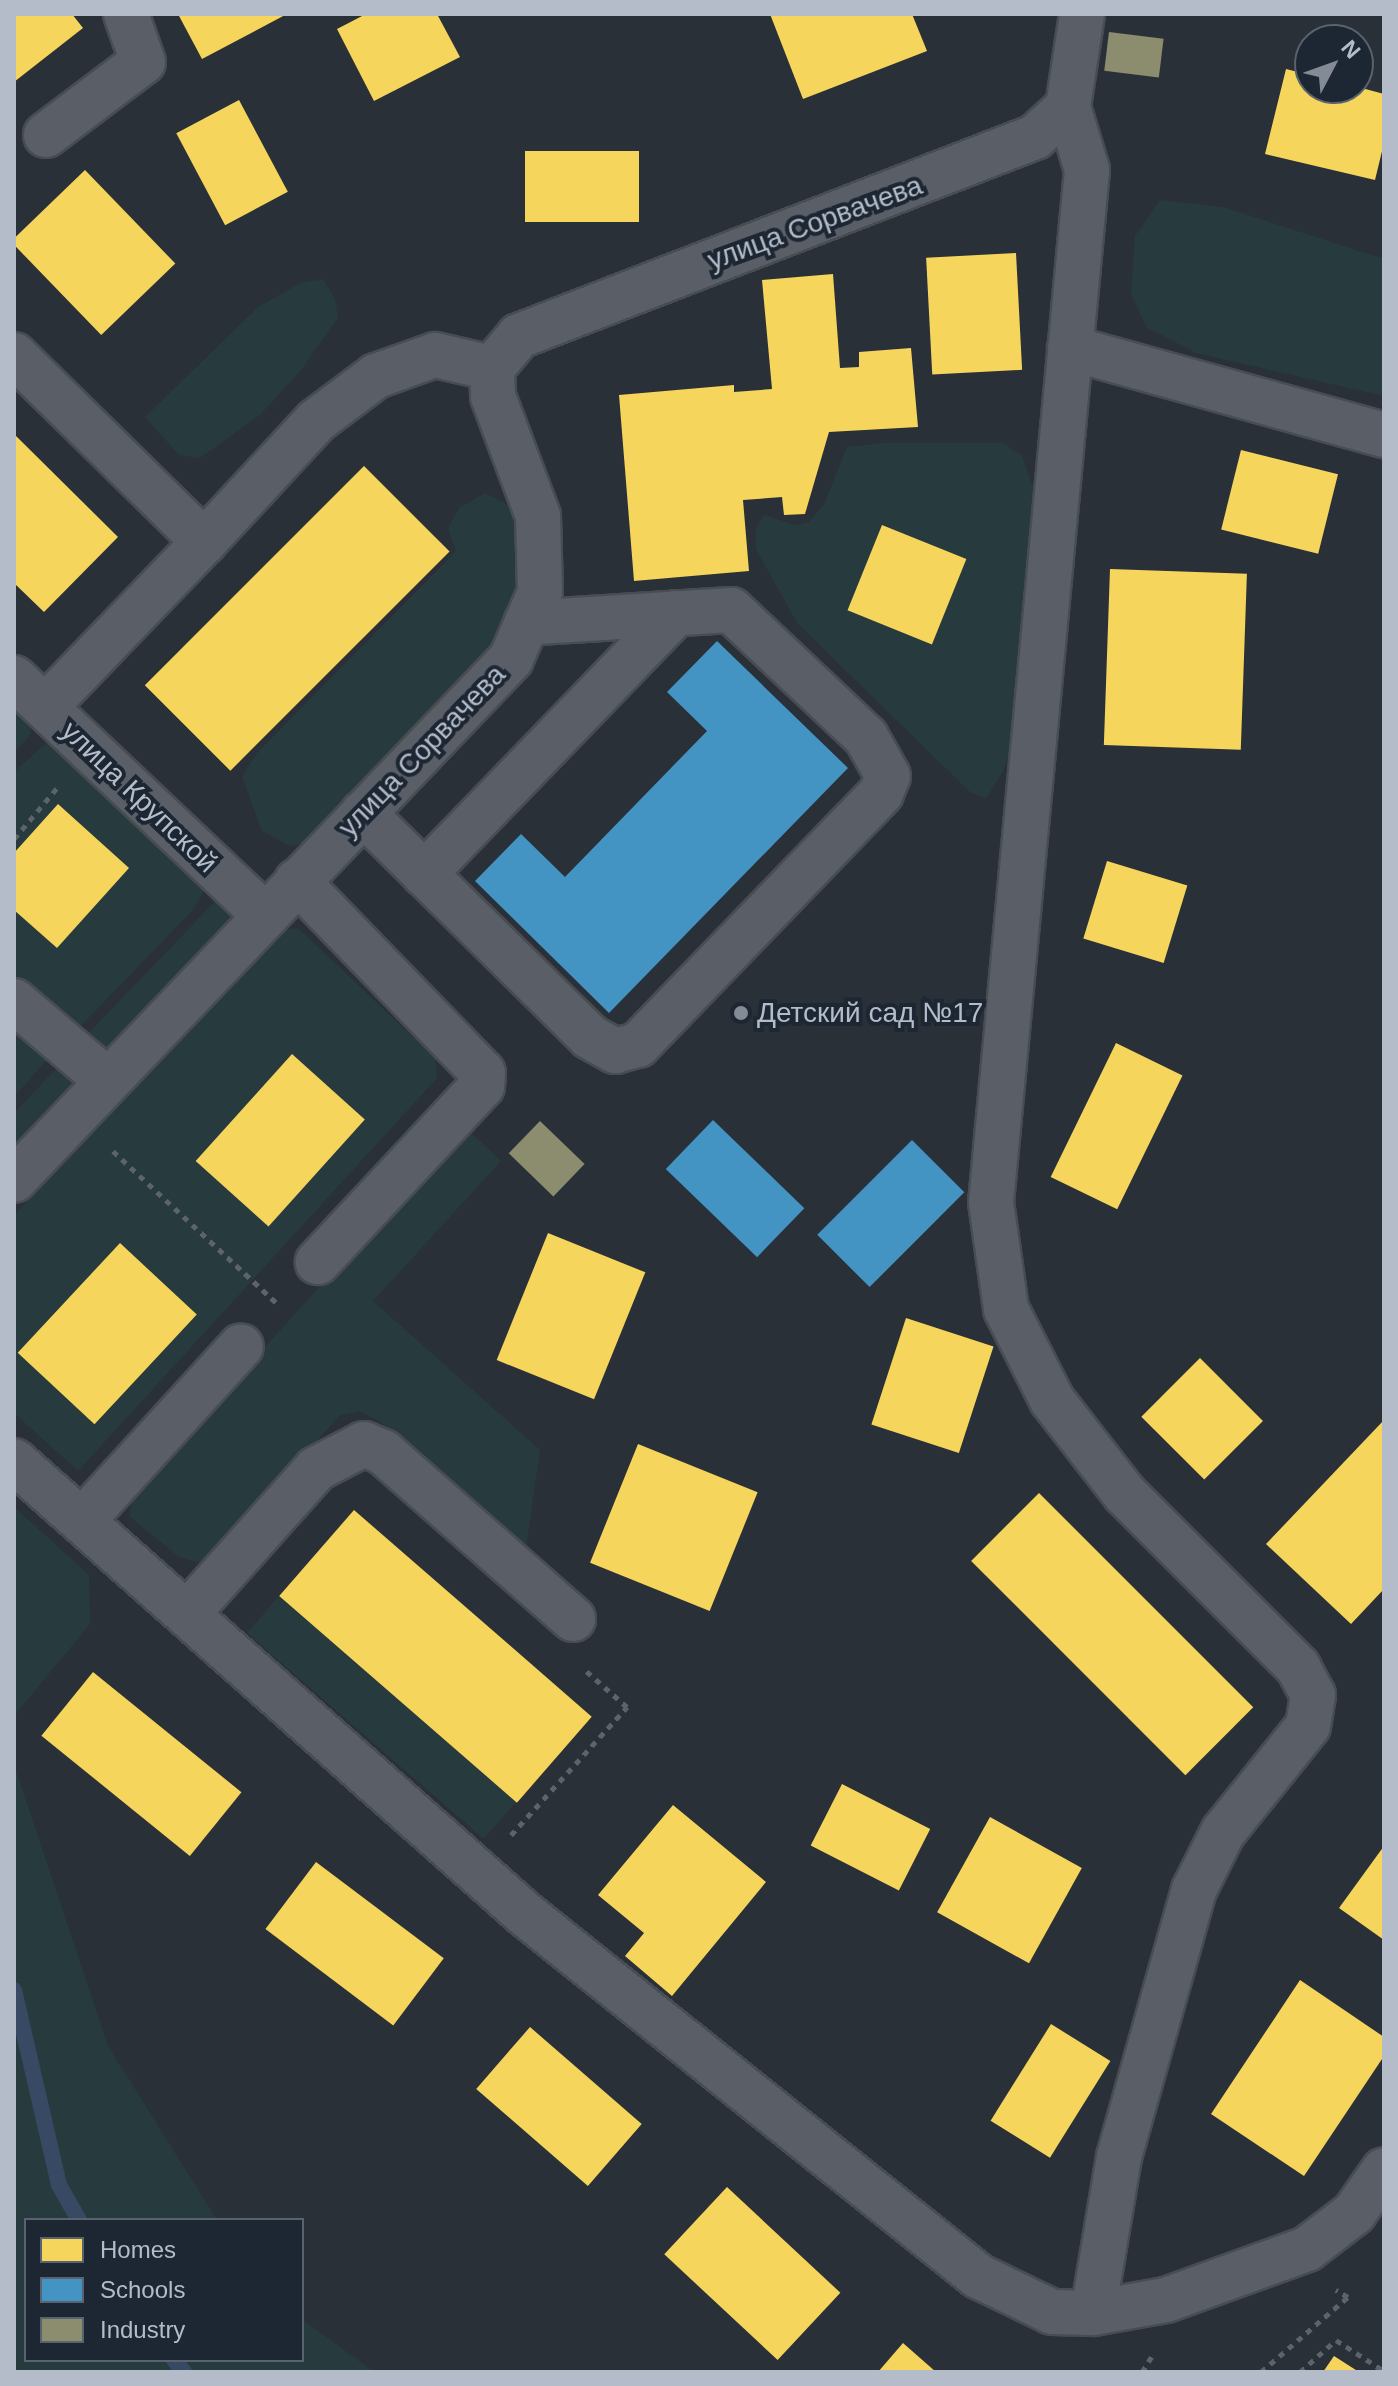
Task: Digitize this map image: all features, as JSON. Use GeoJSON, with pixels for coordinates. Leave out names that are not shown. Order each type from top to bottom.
{"type":"FeatureCollection","features":[{"type":"Feature","properties":{"kind":"street"},"geometry":{"type":"LineString","coordinates":[[46,135],[143,62],[126,14]]}},
{"type":"Feature","properties":{"kind":"street"},"geometry":{"type":"LineString","coordinates":[[1082,14],[1068,107],[1087,170],[991,1202],[1006,1309],[1052,1400],[1125,1494],[1298,1667],[1313,1695],[1308,1726],[1223,1832],[1194,1890],[1119,2157],[1093,2313]]}},
{"type":"Feature","properties":{"kind":"street","name":"улица Сорвачева"},"geometry":{"type":"LineString","coordinates":[[14,1180],[511,659],[540,592],[538,516],[493,396],[492,368],[519,336],[991,158],[1035,137],[1068,107]]}},
{"type":"Feature","properties":{"kind":"street"},"geometry":{"type":"LineString","coordinates":[[1070,348],[1384,435]]}},
{"type":"Feature","properties":{"kind":"street"},"geometry":{"type":"LineString","coordinates":[[14,355],[204,542]]}},
{"type":"Feature","properties":{"kind":"street"},"geometry":{"type":"LineString","coordinates":[[29,692],[204,542],[316,421],[376,376],[435,355],[492,368]]}},
{"type":"Feature","properties":{"kind":"street"},"geometry":{"type":"LineString","coordinates":[[363,813],[590,1037],[615,1051],[638,1045],[881,793],[888,776],[866,737],[751,624],[731,610],[526,623]]}},
{"type":"Feature","properties":{"kind":"street"},"geometry":{"type":"LineString","coordinates":[[424,874],[676,613]]}},
{"type":"Feature","properties":{"kind":"street","name":"улица Крупской"},"geometry":{"type":"LineString","coordinates":[[29,692],[265,915]]}},
{"type":"Feature","properties":{"kind":"street"},"geometry":{"type":"LineString","coordinates":[[297,881],[483,1073],[482,1086],[318,1262]]}},
{"type":"Feature","properties":{"kind":"street"},"geometry":{"type":"LineString","coordinates":[[14,1001],[108,1081]]}},
{"type":"Feature","properties":{"kind":"street"},"geometry":{"type":"LineString","coordinates":[[82,1521],[241,1346]]}},
{"type":"Feature","properties":{"kind":"street"},"geometry":{"type":"LineString","coordinates":[[187,1614],[316,1469],[364,1444],[383,1452],[573,1619]]}},
{"type":"Feature","properties":{"kind":"street"},"geometry":{"type":"LineString","coordinates":[[14,1461],[478,1872],[978,2276],[1052,2312],[1093,2313],[1166,2300],[1307,2249],[1354,2213],[1384,2170]]}},
{"type":"Feature","properties":{"kind":"path"},"geometry":{"type":"LineString","coordinates":[[16,842],[51,799],[58,773]]}},
{"type":"Feature","properties":{"kind":"path"},"geometry":{"type":"LineString","coordinates":[[103,1142],[279,1305]]}},
{"type":"Feature","properties":{"kind":"path"},"geometry":{"type":"LineString","coordinates":[[241,1346],[318,1262]]}},
{"type":"Feature","properties":{"kind":"path"},"geometry":{"type":"LineString","coordinates":[[478,1872],[627,1707],[553,1642],[573,1619]]}},
{"type":"Feature","properties":{"kind":"path"},"geometry":{"type":"LineString","coordinates":[[1261,2372],[1348,2297]]}},
{"type":"Feature","properties":{"kind":"path"},"geometry":{"type":"LineString","coordinates":[[1300,2372],[1336,2340],[1384,2371]]}},
{"type":"Feature","properties":{"kind":"green space"},"geometry":{"type":"Polygon","coordinates":[[[1160,200],[1223,207],[1384,259],[1384,396],[1196,353],[1146,327],[1131,293],[1135,236],[1160,200]]]}},
{"type":"Feature","properties":{"kind":"green space"},"geometry":{"type":"Polygon","coordinates":[[[323,279],[335,299],[338,318],[301,370],[260,415],[200,458],[179,455],[145,417],[258,307],[301,283],[323,279]]]}},
{"type":"Feature","properties":{"kind":"green space"},"geometry":{"type":"Polygon","coordinates":[[[884,443],[1003,443],[1022,456],[1034,490],[1036,534],[1016,733],[1004,769],[986,799],[971,793],[797,623],[756,549],[756,528],[764,515],[795,525],[809,522],[824,504],[847,447],[884,443]]]}},
{"type":"Feature","properties":{"kind":"green space"},"geometry":{"type":"Polygon","coordinates":[[[485,493],[505,503],[520,526],[519,591],[489,655],[314,841],[290,846],[262,831],[242,776],[257,753],[456,551],[448,528],[459,508],[485,493]]]}},
{"type":"Feature","properties":{"kind":"green space"},"geometry":{"type":"Polygon","coordinates":[[[14,699],[30,721],[31,734],[14,753],[14,699]]]}},
{"type":"Feature","properties":{"kind":"green space"},"geometry":{"type":"Polygon","coordinates":[[[63,741],[206,887],[192,911],[75,1032],[14,989],[14,772],[45,744],[63,741]]]}},
{"type":"Feature","properties":{"kind":"green space"},"geometry":{"type":"Polygon","coordinates":[[[221,895],[242,909],[110,1064],[79,1043],[221,895]]]}},
{"type":"Feature","properties":{"kind":"green space"},"geometry":{"type":"Polygon","coordinates":[[[298,928],[435,1058],[437,1078],[78,1471],[14,1413],[14,1215],[285,930],[298,928]]]}},
{"type":"Feature","properties":{"kind":"green space"},"geometry":{"type":"Polygon","coordinates":[[[14,1011],[53,1053],[14,1097],[14,1011]]]}},
{"type":"Feature","properties":{"kind":"green space"},"geometry":{"type":"Polygon","coordinates":[[[67,1057],[89,1079],[14,1164],[14,1113],[67,1057]]]}},
{"type":"Feature","properties":{"kind":"green space"},"geometry":{"type":"Polygon","coordinates":[[[465,1127],[501,1161],[373,1301],[540,1450],[525,1555],[379,1421],[359,1411],[339,1416],[207,1564],[179,1557],[129,1516],[134,1491],[465,1127]]]}},
{"type":"Feature","properties":{"kind":"green space"},"geometry":{"type":"Polygon","coordinates":[[[14,1507],[89,1575],[90,1624],[14,1716],[14,1507]]]}},
{"type":"Feature","properties":{"kind":"green space"},"geometry":{"type":"Polygon","coordinates":[[[279,1596],[516,1802],[484,1839],[247,1633],[279,1596]]]}},
{"type":"Feature","properties":{"kind":"green space"},"geometry":{"type":"Polygon","coordinates":[[[14,1765],[108,2046],[216,2218],[24,2218],[24,2362],[304,2362],[304,2320],[374,2372],[14,2372],[14,1765]]]}},
{"type":"Feature","properties":{"kind":"building: Homes"},"geometry":{"type":"Polygon","coordinates":[[[14,14],[72,14],[83,28],[14,82],[14,14]]]}},
{"type":"Feature","properties":{"kind":"building: Homes"},"geometry":{"type":"Polygon","coordinates":[[[178,14],[287,14],[202,59],[178,14]]]}},
{"type":"Feature","properties":{"kind":"building: Homes"},"geometry":{"type":"Polygon","coordinates":[[[366,14],[437,14],[460,57],[374,101],[337,29],[366,14]]]}},
{"type":"Feature","properties":{"kind":"building: Homes"},"geometry":{"type":"Polygon","coordinates":[[[770,14],[912,14],[927,51],[803,99],[770,14]]]}},
{"type":"Feature","properties":{"kind":"building: Homes"},"geometry":{"type":"Polygon","coordinates":[[[1286,69],[1294,71],[1294,104],[1374,104],[1374,91],[1384,94],[1384,143],[1375,180],[1265,154],[1286,69]]]}},
{"type":"Feature","properties":{"kind":"building: Homes"},"geometry":{"type":"Polygon","coordinates":[[[239,100],[288,192],[225,225],[176,133],[239,100]]]}},
{"type":"Feature","properties":{"kind":"building: Homes"},"geometry":{"type":"Polygon","coordinates":[[[525,151],[639,151],[639,222],[525,222],[525,151]]]}},
{"type":"Feature","properties":{"kind":"building: Homes"},"geometry":{"type":"Polygon","coordinates":[[[85,170],[175,264],[101,335],[14,245],[14,239],[85,170]]]}},
{"type":"Feature","properties":{"kind":"building: Homes"},"geometry":{"type":"Polygon","coordinates":[[[1016,253],[1022,370],[932,375],[926,258],[1016,253]]]}},
{"type":"Feature","properties":{"kind":"building: Homes"},"geometry":{"type":"Polygon","coordinates":[[[833,274],[840,368],[859,367],[859,352],[911,348],[918,427],[829,432],[805,514],[784,515],[782,497],[743,500],[749,571],[634,581],[619,395],[734,385],[734,392],[772,389],[762,280],[833,274]]]}},
{"type":"Feature","properties":{"kind":"building: Homes"},"geometry":{"type":"Polygon","coordinates":[[[14,434],[118,537],[44,612],[14,583],[14,434]]]}},
{"type":"Feature","properties":{"kind":"building: Homes"},"geometry":{"type":"Polygon","coordinates":[[[1241,450],[1338,474],[1318,554],[1221,530],[1241,450]]]}},
{"type":"Feature","properties":{"kind":"building: Homes"},"geometry":{"type":"Polygon","coordinates":[[[364,466],[450,552],[230,771],[145,685],[364,466]]]}},
{"type":"Feature","properties":{"kind":"building: Homes"},"geometry":{"type":"Polygon","coordinates":[[[882,525],[966,559],[932,644],[848,610],[882,525]]]}},
{"type":"Feature","properties":{"kind":"building: Homes"},"geometry":{"type":"Polygon","coordinates":[[[1110,569],[1247,574],[1241,750],[1104,745],[1110,569]]]}},
{"type":"Feature","properties":{"kind":"building: Homes"},"geometry":{"type":"Polygon","coordinates":[[[58,804],[129,868],[57,948],[14,910],[14,853],[58,804]]]}},
{"type":"Feature","properties":{"kind":"building: Homes"},"geometry":{"type":"Polygon","coordinates":[[[1107,861],[1187,886],[1164,963],[1083,938],[1107,861]]]}},
{"type":"Feature","properties":{"kind":"building: Homes"},"geometry":{"type":"Polygon","coordinates":[[[1116,1043],[1183,1075],[1117,1209],[1051,1177],[1116,1043]]]}},
{"type":"Feature","properties":{"kind":"building: Homes"},"geometry":{"type":"Polygon","coordinates":[[[292,1054],[365,1120],[268,1227],[196,1161],[292,1054]]]}},
{"type":"Feature","properties":{"kind":"building: Homes"},"geometry":{"type":"Polygon","coordinates":[[[548,1233],[645,1272],[594,1399],[497,1360],[548,1233]]]}},
{"type":"Feature","properties":{"kind":"building: Homes"},"geometry":{"type":"Polygon","coordinates":[[[120,1243],[197,1315],[94,1424],[18,1353],[120,1243]]]}},
{"type":"Feature","properties":{"kind":"building: Homes"},"geometry":{"type":"Polygon","coordinates":[[[906,1318],[993,1346],[959,1453],[871,1425],[906,1318]]]}},
{"type":"Feature","properties":{"kind":"building: Homes"},"geometry":{"type":"Polygon","coordinates":[[[1200,1358],[1263,1421],[1204,1480],[1141,1417],[1200,1358]]]}},
{"type":"Feature","properties":{"kind":"building: Homes"},"geometry":{"type":"Polygon","coordinates":[[[1384,1420],[1384,1589],[1351,1624],[1266,1544],[1384,1420]]]}},
{"type":"Feature","properties":{"kind":"building: Homes"},"geometry":{"type":"Polygon","coordinates":[[[638,1444],[758,1492],[710,1611],[590,1563],[638,1444]]]}},
{"type":"Feature","properties":{"kind":"building: Homes"},"geometry":{"type":"Polygon","coordinates":[[[1039,1493],[1253,1707],[1185,1775],[971,1561],[1039,1493]]]}},
{"type":"Feature","properties":{"kind":"building: Homes"},"geometry":{"type":"Polygon","coordinates":[[[354,1510],[592,1717],[517,1803],[279,1596],[354,1510]]]}},
{"type":"Feature","properties":{"kind":"building: Homes"},"geometry":{"type":"Polygon","coordinates":[[[93,1672],[241,1792],[190,1856],[41,1736],[93,1672]]]}},
{"type":"Feature","properties":{"kind":"building: Homes"},"geometry":{"type":"Polygon","coordinates":[[[842,1784],[930,1829],[899,1890],[811,1845],[842,1784]]]}},
{"type":"Feature","properties":{"kind":"building: Homes"},"geometry":{"type":"Polygon","coordinates":[[[673,1805],[766,1882],[672,1996],[625,1956],[644,1933],[598,1895],[673,1805]]]}},
{"type":"Feature","properties":{"kind":"building: Homes"},"geometry":{"type":"Polygon","coordinates":[[[990,1817],[1082,1868],[1029,1963],[937,1912],[990,1817]]]}},
{"type":"Feature","properties":{"kind":"building: Homes"},"geometry":{"type":"Polygon","coordinates":[[[1384,1846],[1384,1940],[1339,1908],[1384,1846]]]}},
{"type":"Feature","properties":{"kind":"building: Homes"},"geometry":{"type":"Polygon","coordinates":[[[316,1862],[444,1958],[393,2025],[265,1929],[316,1862]]]}},
{"type":"Feature","properties":{"kind":"building: Homes"},"geometry":{"type":"Polygon","coordinates":[[[1300,1980],[1384,2037],[1384,2056],[1304,2176],[1211,2114],[1300,1980]]]}},
{"type":"Feature","properties":{"kind":"building: Homes"},"geometry":{"type":"Polygon","coordinates":[[[1051,2024],[1110,2061],[1050,2158],[991,2121],[1051,2024]]]}},
{"type":"Feature","properties":{"kind":"building: Homes"},"geometry":{"type":"Polygon","coordinates":[[[530,2027],[642,2124],[588,2186],[476,2089],[530,2027]]]}},
{"type":"Feature","properties":{"kind":"building: Homes"},"geometry":{"type":"Polygon","coordinates":[[[727,2187],[840,2293],[778,2360],[664,2254],[727,2187]]]}},
{"type":"Feature","properties":{"kind":"building: Homes"},"geometry":{"type":"Polygon","coordinates":[[[903,2343],[936,2372],[878,2372],[903,2343]]]}},
{"type":"Feature","properties":{"kind":"building: Homes"},"geometry":{"type":"Polygon","coordinates":[[[1334,2356],[1359,2372],[1323,2372],[1334,2356]]]}},
{"type":"Feature","properties":{"kind":"building: Schools"},"geometry":{"type":"Polygon","coordinates":[[[717,641],[848,768],[609,1013],[475,881],[521,834],[565,877],[707,731],[667,692],[717,641]]]}},
{"type":"Feature","properties":{"kind":"building: Schools"},"geometry":{"type":"Polygon","coordinates":[[[713,1120],[804,1208],[757,1257],[666,1169],[713,1120]]]}},
{"type":"Feature","properties":{"kind":"building: Schools"},"geometry":{"type":"Polygon","coordinates":[[[912,1140],[964,1192],[870,1287],[817,1235],[912,1140]]]}},
{"type":"Feature","properties":{"kind":"building: Industry"},"geometry":{"type":"Polygon","coordinates":[[[1109,32],[1164,39],[1159,77],[1104,71],[1109,32]]]}},
{"type":"Feature","properties":{"kind":"building: Industry"},"geometry":{"type":"Polygon","coordinates":[[[540,1121],[585,1164],[553,1196],[509,1153],[540,1121]]]}},
{"type":"Feature","properties":{"kind":"waterway"},"geometry":{"type":"LineString","coordinates":[[14,1990],[59,2185],[78,2218]]}},
{"type":"Feature","properties":{"kind":"waterway"},"geometry":{"type":"LineString","coordinates":[[176,2362],[184,2372]]}},
{"type":"Feature","properties":{"kind":"place","name":"Детский сад №17"},"geometry":{"type":"Point","coordinates":[741,1013]}}]}
